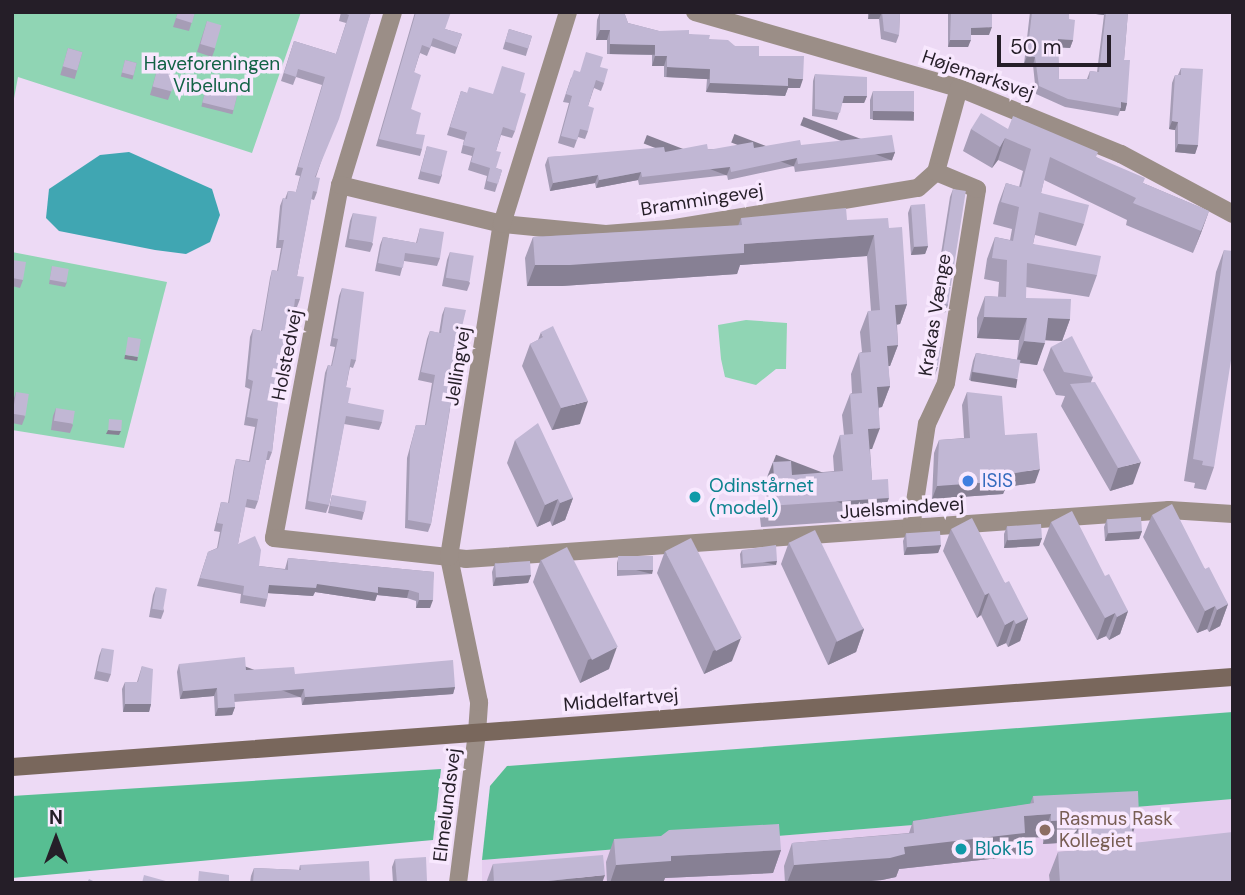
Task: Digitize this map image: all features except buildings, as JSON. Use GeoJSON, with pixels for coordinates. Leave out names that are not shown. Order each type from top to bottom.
{"type":"FeatureCollection","features":[{"type":"Feature","properties":{"kind":"main road","name":"Middelfartvej"},"geometry":{"type":"LineString","coordinates":[[12,767],[1233,677]]}},
{"type":"Feature","properties":{"kind":"street","name":"Holstedvej"},"geometry":{"type":"LineString","coordinates":[[393,12],[341,185],[274,538],[449,557]]}},
{"type":"Feature","properties":{"kind":"street","name":"Jellingvej"},"geometry":{"type":"LineString","coordinates":[[477,733],[479,702],[449,557],[502,225],[568,12]]}},
{"type":"Feature","properties":{"kind":"street","name":"Højemarksvej"},"geometry":{"type":"LineString","coordinates":[[695,12],[959,88],[1121,155],[1233,214]]}},
{"type":"Feature","properties":{"kind":"street"},"geometry":{"type":"LineString","coordinates":[[936,172],[959,88]]}},
{"type":"Feature","properties":{"kind":"street","name":"Brammingevej"},"geometry":{"type":"LineString","coordinates":[[341,185],[502,225],[606,234],[669,229],[918,188],[936,172]]}},
{"type":"Feature","properties":{"kind":"street","name":"Krakas Vænge"},"geometry":{"type":"LineString","coordinates":[[912,528],[927,424],[946,383],[976,189],[936,172]]}},
{"type":"Feature","properties":{"kind":"street","name":"Juelsmindevej"},"geometry":{"type":"LineString","coordinates":[[449,557],[564,554],[1169,510],[1233,514]]}},
{"type":"Feature","properties":{"kind":"street","name":"Elmelundsvej"},"geometry":{"type":"LineString","coordinates":[[458,883],[477,733]]}},
{"type":"Feature","properties":{"kind":"shaded area","name":"Rasmus Rask Kollegiet"},"geometry":{"type":"Polygon","coordinates":[[[1233,799],[1233,883],[482,883],[482,860],[1233,799]]]}},
{"type":"Feature","properties":{"kind":"green space","name":"Haveforeningen Vibelund"},"geometry":{"type":"Polygon","coordinates":[[[12,12],[301,12],[252,153],[18,77],[12,109],[12,12]]]}},
{"type":"Feature","properties":{"kind":"green space"},"geometry":{"type":"Polygon","coordinates":[[[12,252],[167,282],[124,448],[12,430],[12,252]]]}},
{"type":"Feature","properties":{"kind":"green space"},"geometry":{"type":"Polygon","coordinates":[[[746,320],[787,323],[786,369],[776,369],[756,385],[725,377],[721,359],[718,325],[746,320]]]}},
{"type":"Feature","properties":{"kind":"green space"},"geometry":{"type":"Polygon","coordinates":[[[1233,712],[1233,799],[482,860],[490,786],[507,766],[1233,712]]]}},
{"type":"Feature","properties":{"kind":"green space"},"geometry":{"type":"Polygon","coordinates":[[[441,769],[433,840],[12,878],[12,796],[441,769]]]}},
{"type":"Feature","properties":{"kind":"water"},"geometry":{"type":"Polygon","coordinates":[[[129,152],[212,189],[220,215],[210,242],[186,254],[155,250],[59,231],[46,218],[49,189],[100,155],[129,152]]]}},
{"type":"Feature","properties":{"kind":"place","name":"ISIS"},"geometry":{"type":"Point","coordinates":[968,481]}},
{"type":"Feature","properties":{"kind":"place","name":"Odinstårnet (model)"},"geometry":{"type":"Point","coordinates":[695,497]}},
{"type":"Feature","properties":{"kind":"place","name":"Rasmus Rask Kollegiet"},"geometry":{"type":"Point","coordinates":[1045,830]}},
{"type":"Feature","properties":{"kind":"place","name":"Blok 15"},"geometry":{"type":"Point","coordinates":[961,849]}}]}
